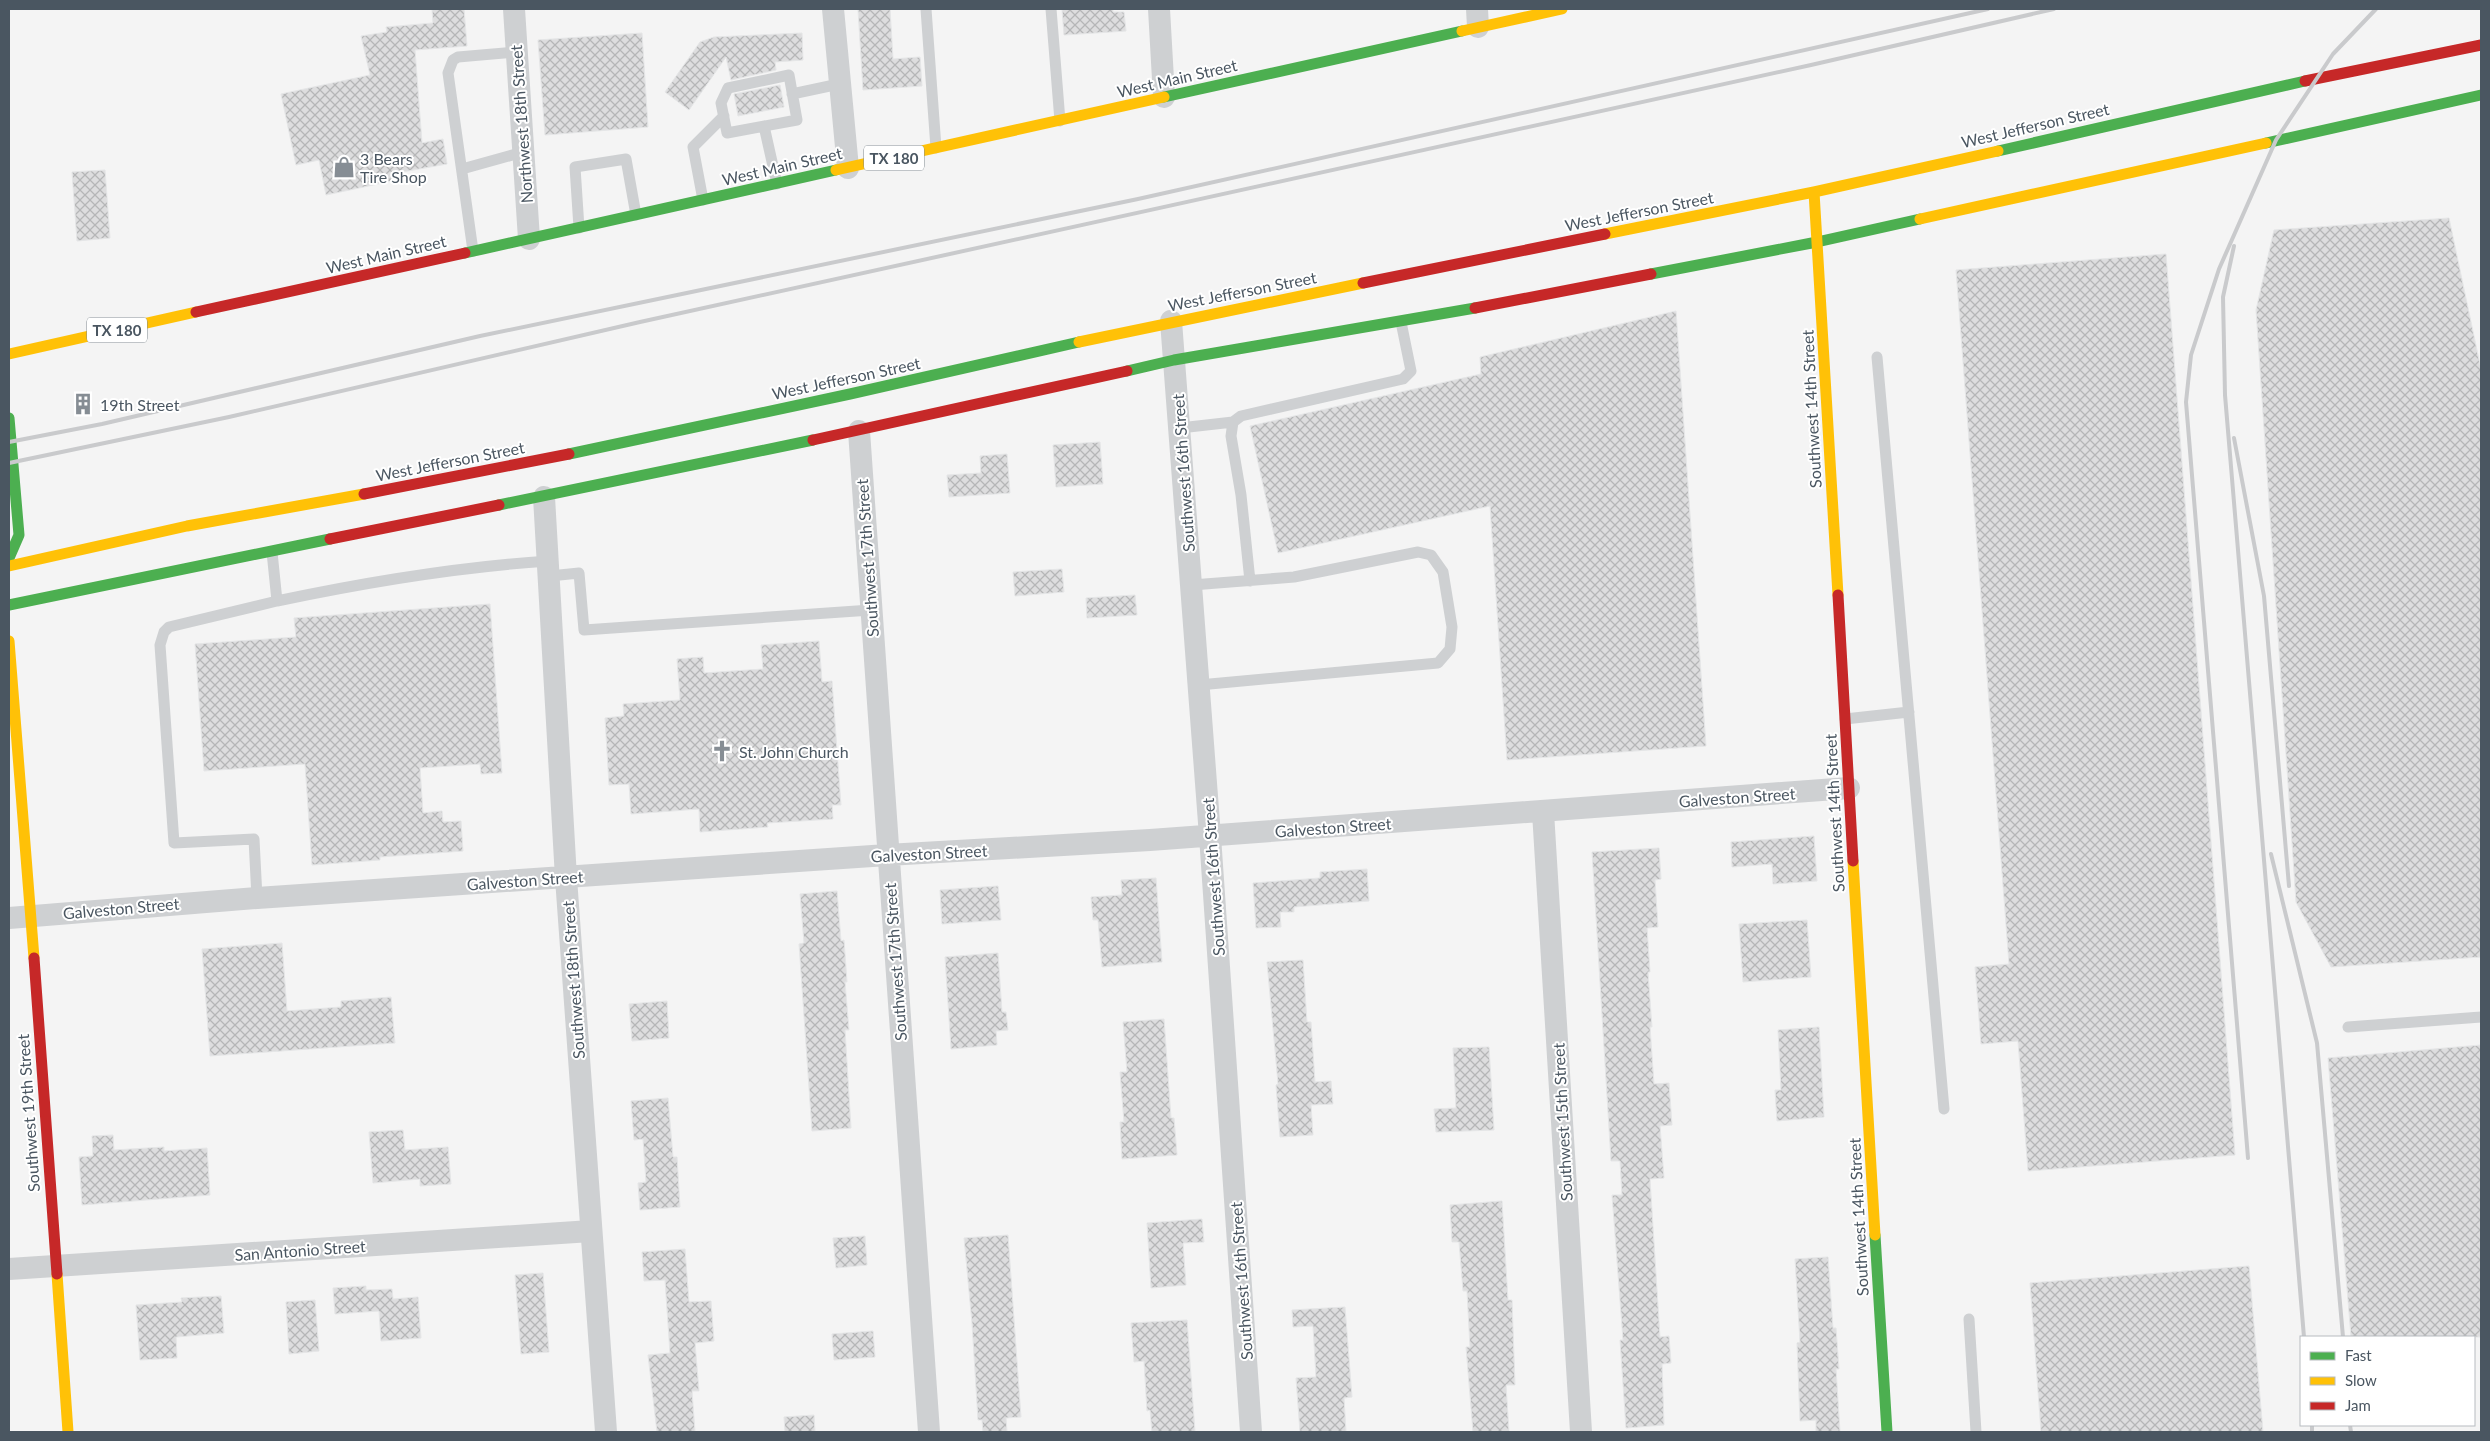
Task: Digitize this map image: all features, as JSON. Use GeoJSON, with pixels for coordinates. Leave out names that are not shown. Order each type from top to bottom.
{"type":"FeatureCollection","features":[{"type":"Feature","properties":{"kind":"main road","name":"West Main Street"},"geometry":{"type":"LineString","coordinates":[[9,354],[1060,121],[1164,97],[1477,18],[1562,9]]}},
{"type":"Feature","properties":{"kind":"main road","name":"West Jefferson Street"},"geometry":{"type":"LineString","coordinates":[[9,566],[187,526],[460,477],[859,392],[1171,321],[1814,192],[2316,79],[2481,44]]}},
{"type":"Feature","properties":{"kind":"main road"},"geometry":{"type":"LineString","coordinates":[[9,605],[859,431],[1174,360],[1401,322],[1817,242],[2480,96]]}},
{"type":"Feature","properties":{"kind":"main road","name":"Southwest 14th Street"},"geometry":{"type":"LineString","coordinates":[[1814,192],[1887,1432]]}},
{"type":"Feature","properties":{"kind":"main road"},"geometry":{"type":"LineString","coordinates":[[9,418],[18,535],[9,558]]}},
{"type":"Feature","properties":{"kind":"main road","name":"Southwest 19th Street"},"geometry":{"type":"LineString","coordinates":[[9,641],[11,695],[31,916],[68,1432]]}},
{"type":"Feature","properties":{"kind":"street","name":"Northwest 18th Street"},"geometry":{"type":"LineString","coordinates":[[514,9],[529,239]]}},
{"type":"Feature","properties":{"kind":"street"},"geometry":{"type":"LineString","coordinates":[[833,9],[848,168]]}},
{"type":"Feature","properties":{"kind":"street"},"geometry":{"type":"LineString","coordinates":[[1159,9],[1164,97]]}},
{"type":"Feature","properties":{"kind":"street","name":"Southwest 16th Street"},"geometry":{"type":"LineString","coordinates":[[1171,321],[1192,585],[1251,1432]]}},
{"type":"Feature","properties":{"kind":"street","name":"Southwest 17th Street"},"geometry":{"type":"LineString","coordinates":[[859,431],[887,855],[929,1432]]}},
{"type":"Feature","properties":{"kind":"street","name":"Southwest 18th Street"},"geometry":{"type":"LineString","coordinates":[[544,497],[566,878],[606,1432]]}},
{"type":"Feature","properties":{"kind":"street","name":"Galveston Street"},"geometry":{"type":"LineString","coordinates":[[9,918],[257,898],[887,855],[1210,836],[1849,788]]}},
{"type":"Feature","properties":{"kind":"street","name":"Southwest 15th Street"},"geometry":{"type":"LineString","coordinates":[[1543,812],[1581,1432]]}},
{"type":"Feature","properties":{"kind":"street","name":"San Antonio Street"},"geometry":{"type":"LineString","coordinates":[[9,1269],[591,1231]]}},
{"type":"Feature","properties":{"kind":"lane"},"geometry":{"type":"LineString","coordinates":[[926,9],[936,148]]}},
{"type":"Feature","properties":{"kind":"lane"},"geometry":{"type":"LineString","coordinates":[[1051,9],[1060,121]]}},
{"type":"Feature","properties":{"kind":"lane"},"geometry":{"type":"LineString","coordinates":[[473,251],[448,73],[450,66],[458,57],[517,52]]}},
{"type":"Feature","properties":{"kind":"lane"},"geometry":{"type":"LineString","coordinates":[[788,75],[792,94],[797,120],[727,133],[721,103],[728,88],[788,75]]}},
{"type":"Feature","properties":{"kind":"lane"},"geometry":{"type":"LineString","coordinates":[[792,94],[839,84]]}},
{"type":"Feature","properties":{"kind":"lane"},"geometry":{"type":"LineString","coordinates":[[703,200],[693,147],[724,116]]}},
{"type":"Feature","properties":{"kind":"lane"},"geometry":{"type":"LineString","coordinates":[[764,126],[777,184]]}},
{"type":"Feature","properties":{"kind":"lane"},"geometry":{"type":"LineString","coordinates":[[462,169],[523,152]]}},
{"type":"Feature","properties":{"kind":"lane"},"geometry":{"type":"LineString","coordinates":[[578,228],[574,167],[626,158],[636,215]]}},
{"type":"Feature","properties":{"kind":"lane"},"geometry":{"type":"LineString","coordinates":[[1180,428],[1233,422],[1241,416],[1403,379],[1412,371],[1401,322]]}},
{"type":"Feature","properties":{"kind":"lane"},"geometry":{"type":"LineString","coordinates":[[1877,357],[1944,1109]]}},
{"type":"Feature","properties":{"kind":"lane"},"geometry":{"type":"LineString","coordinates":[[1233,422],[1231,436],[1241,495],[1250,580]]}},
{"type":"Feature","properties":{"kind":"lane"},"geometry":{"type":"LineString","coordinates":[[272,552],[277,601]]}},
{"type":"Feature","properties":{"kind":"lane"},"geometry":{"type":"LineString","coordinates":[[1192,585],[1294,577],[1418,552],[1431,555],[1443,572],[1452,626],[1450,650],[1438,663],[1199,685]]}},
{"type":"Feature","properties":{"kind":"lane"},"geometry":{"type":"LineString","coordinates":[[257,898],[254,839],[174,843],[160,645],[164,632],[169,627],[350,586],[480,565],[549,568],[579,573],[584,630],[871,610]]}},
{"type":"Feature","properties":{"kind":"lane"},"geometry":{"type":"LineString","coordinates":[[1845,719],[1909,712]]}},
{"type":"Feature","properties":{"kind":"lane"},"geometry":{"type":"LineString","coordinates":[[2348,1027],[2481,1017]]}},
{"type":"Feature","properties":{"kind":"lane"},"geometry":{"type":"LineString","coordinates":[[1969,1319],[1976,1432]]}},
{"type":"Feature","properties":{"kind":"building"},"geometry":{"type":"Polygon","coordinates":[[[432,9],[464,9],[467,46],[415,50],[422,143],[443,139],[447,164],[391,174],[392,181],[326,195],[319,160],[296,165],[281,94],[370,75],[361,36],[387,32],[386,27],[433,23],[432,9]]]}},
{"type":"Feature","properties":{"kind":"building"},"geometry":{"type":"Polygon","coordinates":[[[858,9],[890,9],[893,59],[920,57],[922,86],[863,90],[858,9]]]}},
{"type":"Feature","properties":{"kind":"building"},"geometry":{"type":"Polygon","coordinates":[[[1062,9],[1113,9],[1113,12],[1124,12],[1126,31],[1064,35],[1062,9]]]}},
{"type":"Feature","properties":{"kind":"building"},"geometry":{"type":"Polygon","coordinates":[[[642,33],[648,127],[545,135],[538,40],[642,33]]]}},
{"type":"Feature","properties":{"kind":"building"},"geometry":{"type":"Polygon","coordinates":[[[802,33],[803,60],[775,62],[776,70],[731,80],[726,57],[689,110],[665,92],[700,42],[714,37],[802,33]]]}},
{"type":"Feature","properties":{"kind":"building"},"geometry":{"type":"Polygon","coordinates":[[[780,85],[784,107],[738,116],[734,94],[780,85]]]}},
{"type":"Feature","properties":{"kind":"building"},"geometry":{"type":"Polygon","coordinates":[[[105,170],[110,238],[77,241],[72,172],[105,170]]]}},
{"type":"Feature","properties":{"kind":"building"},"geometry":{"type":"Polygon","coordinates":[[[2449,218],[2481,369],[2481,957],[2331,967],[2296,902],[2256,310],[2274,230],[2449,218]]]}},
{"type":"Feature","properties":{"kind":"building"},"geometry":{"type":"Polygon","coordinates":[[[2166,254],[2235,1155],[2028,1171],[2018,1041],[1981,1044],[1975,967],[2009,964],[1956,270],[2166,254]]]}},
{"type":"Feature","properties":{"kind":"building"},"geometry":{"type":"Polygon","coordinates":[[[1676,311],[1706,746],[1507,760],[1490,506],[1278,553],[1250,426],[1481,374],[1480,357],[1676,311]]]}},
{"type":"Feature","properties":{"kind":"building"},"geometry":{"type":"Polygon","coordinates":[[[1100,442],[1103,484],[1056,487],[1053,445],[1100,442]]]}},
{"type":"Feature","properties":{"kind":"building"},"geometry":{"type":"Polygon","coordinates":[[[1007,454],[1010,493],[949,497],[947,475],[981,473],[980,456],[1007,454]]]}},
{"type":"Feature","properties":{"kind":"building"},"geometry":{"type":"Polygon","coordinates":[[[1062,569],[1064,592],[1015,596],[1013,572],[1062,569]]]}},
{"type":"Feature","properties":{"kind":"building"},"geometry":{"type":"Polygon","coordinates":[[[1135,595],[1137,615],[1087,618],[1086,598],[1135,595]]]}},
{"type":"Feature","properties":{"kind":"building"},"geometry":{"type":"Polygon","coordinates":[[[490,604],[502,773],[481,774],[480,764],[420,768],[423,813],[442,811],[443,822],[461,821],[463,851],[380,857],[380,860],[312,865],[305,764],[204,771],[195,644],[296,637],[294,618],[490,604]]]}},
{"type":"Feature","properties":{"kind":"building","name":"St. John Church"},"geometry":{"type":"Polygon","coordinates":[[[819,641],[822,682],[832,681],[841,805],[832,805],[833,819],[767,823],[768,827],[700,832],[699,809],[631,814],[629,784],[609,785],[605,718],[624,716],[623,704],[680,700],[677,659],[703,657],[704,673],[763,669],[761,645],[819,641]]]}},
{"type":"Feature","properties":{"kind":"building"},"geometry":{"type":"Polygon","coordinates":[[[1814,836],[1817,881],[1773,884],[1772,864],[1732,867],[1731,842],[1814,836]]]}},
{"type":"Feature","properties":{"kind":"building"},"geometry":{"type":"Polygon","coordinates":[[[1659,848],[1661,879],[1655,880],[1658,927],[1647,928],[1652,1027],[1650,1027],[1654,1084],[1669,1083],[1672,1125],[1660,1126],[1664,1178],[1650,1179],[1660,1337],[1669,1336],[1671,1363],[1662,1364],[1664,1425],[1626,1428],[1620,1340],[1623,1340],[1612,1195],[1622,1195],[1620,1161],[1611,1161],[1592,852],[1659,848]]]}},
{"type":"Feature","properties":{"kind":"building"},"geometry":{"type":"Polygon","coordinates":[[[1367,869],[1369,901],[1294,907],[1294,912],[1280,912],[1281,927],[1256,928],[1253,883],[1320,878],[1320,872],[1367,869]]]}},
{"type":"Feature","properties":{"kind":"building"},"geometry":{"type":"Polygon","coordinates":[[[1156,878],[1162,962],[1102,967],[1098,920],[1093,920],[1091,897],[1122,895],[1121,880],[1156,878]]]}},
{"type":"Feature","properties":{"kind":"building"},"geometry":{"type":"Polygon","coordinates":[[[998,886],[1001,920],[942,924],[940,890],[998,886]]]}},
{"type":"Feature","properties":{"kind":"building"},"geometry":{"type":"Polygon","coordinates":[[[837,891],[841,941],[844,940],[847,982],[845,982],[849,1030],[845,1030],[851,1128],[812,1131],[799,944],[804,943],[800,894],[837,891]]]}},
{"type":"Feature","properties":{"kind":"building"},"geometry":{"type":"Polygon","coordinates":[[[1807,920],[1811,977],[1743,982],[1739,924],[1807,920]]]}},
{"type":"Feature","properties":{"kind":"building"},"geometry":{"type":"Polygon","coordinates":[[[282,943],[287,1011],[341,1007],[341,1001],[391,997],[395,1043],[210,1056],[202,949],[282,943]]]}},
{"type":"Feature","properties":{"kind":"building"},"geometry":{"type":"Polygon","coordinates":[[[998,953],[1002,1012],[1006,1012],[1008,1030],[996,1031],[997,1045],[951,1049],[945,957],[998,953]]]}},
{"type":"Feature","properties":{"kind":"building"},"geometry":{"type":"Polygon","coordinates":[[[1303,960],[1307,1022],[1311,1022],[1315,1082],[1331,1081],[1333,1104],[1311,1105],[1313,1135],[1280,1137],[1276,1085],[1278,1084],[1267,962],[1303,960]]]}},
{"type":"Feature","properties":{"kind":"building"},"geometry":{"type":"Polygon","coordinates":[[[667,1001],[669,1038],[632,1041],[629,1004],[667,1001]]]}},
{"type":"Feature","properties":{"kind":"building"},"geometry":{"type":"Polygon","coordinates":[[[1164,1019],[1171,1118],[1174,1118],[1177,1155],[1122,1159],[1120,1122],[1124,1122],[1120,1072],[1127,1072],[1123,1022],[1164,1019]]]}},
{"type":"Feature","properties":{"kind":"building"},"geometry":{"type":"Polygon","coordinates":[[[1819,1027],[1824,1117],[1777,1121],[1775,1090],[1781,1090],[1778,1030],[1819,1027]]]}},
{"type":"Feature","properties":{"kind":"building"},"geometry":{"type":"Polygon","coordinates":[[[2481,1045],[2481,1337],[2351,1336],[2328,1058],[2481,1045]]]}},
{"type":"Feature","properties":{"kind":"building"},"geometry":{"type":"Polygon","coordinates":[[[1489,1047],[1494,1130],[1436,1132],[1434,1109],[1456,1108],[1453,1048],[1489,1047]]]}},
{"type":"Feature","properties":{"kind":"building"},"geometry":{"type":"Polygon","coordinates":[[[668,1098],[673,1157],[677,1157],[680,1207],[640,1210],[638,1183],[646,1182],[643,1139],[634,1140],[631,1101],[668,1098]]]}},
{"type":"Feature","properties":{"kind":"building"},"geometry":{"type":"Polygon","coordinates":[[[403,1130],[405,1150],[448,1147],[451,1184],[420,1186],[420,1179],[373,1183],[369,1132],[403,1130]]]}},
{"type":"Feature","properties":{"kind":"building"},"geometry":{"type":"Polygon","coordinates":[[[113,1135],[114,1150],[164,1147],[164,1151],[207,1148],[210,1195],[82,1205],[79,1157],[93,1156],[92,1136],[113,1135]]]}},
{"type":"Feature","properties":{"kind":"building"},"geometry":{"type":"Polygon","coordinates":[[[1502,1201],[1508,1300],[1512,1300],[1515,1385],[1506,1385],[1509,1432],[1473,1432],[1466,1347],[1470,1347],[1467,1291],[1463,1291],[1459,1242],[1452,1242],[1450,1205],[1502,1201]]]}},
{"type":"Feature","properties":{"kind":"building"},"geometry":{"type":"Polygon","coordinates":[[[1202,1219],[1204,1242],[1183,1243],[1186,1285],[1151,1288],[1147,1223],[1202,1219]]]}},
{"type":"Feature","properties":{"kind":"building"},"geometry":{"type":"Polygon","coordinates":[[[1008,1235],[1021,1417],[1006,1418],[1007,1432],[983,1432],[982,1420],[978,1420],[964,1238],[1008,1235]]]}},
{"type":"Feature","properties":{"kind":"building"},"geometry":{"type":"Polygon","coordinates":[[[865,1236],[867,1265],[836,1268],[833,1238],[865,1236]]]}},
{"type":"Feature","properties":{"kind":"building"},"geometry":{"type":"Polygon","coordinates":[[[685,1249],[689,1302],[711,1301],[714,1341],[695,1343],[699,1391],[692,1391],[695,1432],[657,1432],[648,1355],[670,1353],[665,1280],[644,1281],[642,1252],[685,1249]]]}},
{"type":"Feature","properties":{"kind":"building"},"geometry":{"type":"Polygon","coordinates":[[[1828,1257],[1833,1328],[1836,1328],[1839,1369],[1836,1369],[1840,1432],[1816,1432],[1816,1420],[1800,1421],[1797,1343],[1800,1342],[1795,1259],[1828,1257]]]}},
{"type":"Feature","properties":{"kind":"building"},"geometry":{"type":"Polygon","coordinates":[[[2249,1266],[2263,1432],[2041,1432],[2030,1283],[2249,1266]]]}},
{"type":"Feature","properties":{"kind":"building"},"geometry":{"type":"Polygon","coordinates":[[[543,1273],[549,1352],[521,1354],[515,1275],[543,1273]]]}},
{"type":"Feature","properties":{"kind":"building"},"geometry":{"type":"Polygon","coordinates":[[[366,1286],[366,1290],[392,1289],[393,1299],[418,1297],[421,1338],[381,1341],[379,1311],[335,1314],[333,1288],[366,1286]]]}},
{"type":"Feature","properties":{"kind":"building"},"geometry":{"type":"Polygon","coordinates":[[[221,1296],[224,1333],[176,1337],[177,1358],[140,1360],[136,1305],[182,1302],[181,1298],[221,1296]]]}},
{"type":"Feature","properties":{"kind":"building"},"geometry":{"type":"Polygon","coordinates":[[[315,1300],[319,1351],[289,1354],[286,1302],[315,1300]]]}},
{"type":"Feature","properties":{"kind":"building"},"geometry":{"type":"Polygon","coordinates":[[[1345,1307],[1352,1397],[1344,1398],[1346,1432],[1300,1432],[1296,1378],[1316,1377],[1313,1326],[1293,1327],[1292,1310],[1345,1307]]]}},
{"type":"Feature","properties":{"kind":"building"},"geometry":{"type":"Polygon","coordinates":[[[1187,1320],[1195,1432],[1152,1432],[1150,1410],[1147,1411],[1144,1361],[1134,1362],[1131,1323],[1187,1320]]]}},
{"type":"Feature","properties":{"kind":"building"},"geometry":{"type":"Polygon","coordinates":[[[873,1331],[875,1357],[834,1360],[832,1334],[873,1331]]]}},
{"type":"Feature","properties":{"kind":"building"},"geometry":{"type":"Polygon","coordinates":[[[814,1415],[815,1432],[785,1432],[784,1417],[814,1415]]]}},
{"type":"Feature","properties":{"kind":"railway"},"geometry":{"type":"LineString","coordinates":[[9,442],[102,424],[480,336],[1138,199],[1988,9]]}},
{"type":"Feature","properties":{"kind":"railway"},"geometry":{"type":"LineString","coordinates":[[9,463],[229,417],[640,322],[1811,65],[2054,9]]}},
{"type":"Feature","properties":{"kind":"railway"},"geometry":{"type":"LineString","coordinates":[[2248,1158],[2186,402],[2191,355],[2219,269],[2276,140],[2333,54],[2376,9]]}},
{"type":"Feature","properties":{"kind":"railway"},"geometry":{"type":"LineString","coordinates":[[2234,246],[2223,297],[2225,395],[2304,1336]]}},
{"type":"Feature","properties":{"kind":"railway"},"geometry":{"type":"LineString","coordinates":[[2234,438],[2264,596],[2289,886]]}},
{"type":"Feature","properties":{"kind":"railway"},"geometry":{"type":"LineString","coordinates":[[2271,854],[2317,1043],[2343,1336]]}},
{"type":"Feature","properties":{"kind":"railway"},"geometry":{"type":"LineString","coordinates":[[2312,1426],[2312,1432]]}},
{"type":"Feature","properties":{"kind":"railway"},"geometry":{"type":"LineString","coordinates":[[2350,1426],[2351,1432]]}},
{"type":"Feature","properties":{"kind":"traffic: fast"},"geometry":{"type":"LineString","coordinates":[[1164,97],[1462,31]]}},
{"type":"Feature","properties":{"kind":"traffic: fast"},"geometry":{"type":"LineString","coordinates":[[1998,151],[2305,81]]}},
{"type":"Feature","properties":{"kind":"traffic: fast"},"geometry":{"type":"LineString","coordinates":[[2266,143],[2481,95]]}},
{"type":"Feature","properties":{"kind":"traffic: fast"},"geometry":{"type":"LineString","coordinates":[[465,253],[836,170]]}},
{"type":"Feature","properties":{"kind":"traffic: fast"},"geometry":{"type":"LineString","coordinates":[[1651,274],[1817,242],[1920,219]]}},
{"type":"Feature","properties":{"kind":"traffic: fast"},"geometry":{"type":"LineString","coordinates":[[1127,371],[1174,360],[1475,308]]}},
{"type":"Feature","properties":{"kind":"traffic: fast"},"geometry":{"type":"LineString","coordinates":[[569,454],[850,394],[1079,342]]}},
{"type":"Feature","properties":{"kind":"traffic: fast"},"geometry":{"type":"LineString","coordinates":[[9,418],[19,535],[9,558]]}},
{"type":"Feature","properties":{"kind":"traffic: fast"},"geometry":{"type":"LineString","coordinates":[[499,505],[813,440]]}},
{"type":"Feature","properties":{"kind":"traffic: fast"},"geometry":{"type":"LineString","coordinates":[[9,605],[330,539]]}},
{"type":"Feature","properties":{"kind":"traffic: fast"},"geometry":{"type":"LineString","coordinates":[[1875,1235],[1887,1432]]}},
{"type":"Feature","properties":{"kind":"traffic: slow"},"geometry":{"type":"LineString","coordinates":[[1462,31],[1562,9]]}},
{"type":"Feature","properties":{"kind":"traffic: slow"},"geometry":{"type":"LineString","coordinates":[[836,170],[1164,97]]}},
{"type":"Feature","properties":{"kind":"traffic: slow"},"geometry":{"type":"LineString","coordinates":[[1920,219],[2266,143]]}},
{"type":"Feature","properties":{"kind":"traffic: slow"},"geometry":{"type":"LineString","coordinates":[[1605,234],[1814,192],[1998,151]]}},
{"type":"Feature","properties":{"kind":"traffic: slow"},"geometry":{"type":"LineString","coordinates":[[1814,192],[1838,595]]}},
{"type":"Feature","properties":{"kind":"traffic: slow"},"geometry":{"type":"LineString","coordinates":[[1079,342],[1363,283]]}},
{"type":"Feature","properties":{"kind":"traffic: slow"},"geometry":{"type":"LineString","coordinates":[[9,354],[196,312]]}},
{"type":"Feature","properties":{"kind":"traffic: slow"},"geometry":{"type":"LineString","coordinates":[[9,566],[187,526],[364,494]]}},
{"type":"Feature","properties":{"kind":"traffic: slow"},"geometry":{"type":"LineString","coordinates":[[9,641],[34,958]]}},
{"type":"Feature","properties":{"kind":"traffic: slow"},"geometry":{"type":"LineString","coordinates":[[1853,861],[1875,1235]]}},
{"type":"Feature","properties":{"kind":"traffic: slow"},"geometry":{"type":"LineString","coordinates":[[57,1274],[68,1432]]}},
{"type":"Feature","properties":{"kind":"traffic: jam"},"geometry":{"type":"LineString","coordinates":[[2305,81],[2481,45]]}},
{"type":"Feature","properties":{"kind":"traffic: jam"},"geometry":{"type":"LineString","coordinates":[[1363,283],[1605,234]]}},
{"type":"Feature","properties":{"kind":"traffic: jam"},"geometry":{"type":"LineString","coordinates":[[196,312],[465,253]]}},
{"type":"Feature","properties":{"kind":"traffic: jam"},"geometry":{"type":"LineString","coordinates":[[1475,308],[1651,274]]}},
{"type":"Feature","properties":{"kind":"traffic: jam"},"geometry":{"type":"LineString","coordinates":[[813,440],[1127,371]]}},
{"type":"Feature","properties":{"kind":"traffic: jam"},"geometry":{"type":"LineString","coordinates":[[364,494],[569,454]]}},
{"type":"Feature","properties":{"kind":"traffic: jam"},"geometry":{"type":"LineString","coordinates":[[330,539],[499,505]]}},
{"type":"Feature","properties":{"kind":"traffic: jam"},"geometry":{"type":"LineString","coordinates":[[1838,595],[1853,861]]}},
{"type":"Feature","properties":{"kind":"traffic: jam"},"geometry":{"type":"LineString","coordinates":[[34,958],[57,1274]]}},
{"type":"Feature","properties":{"kind":"place","name":"3 Bears Tire Shop"},"geometry":{"type":"Point","coordinates":[344,167]}},
{"type":"Feature","properties":{"kind":"place","name":"19th Street"},"geometry":{"type":"Point","coordinates":[83,404]}},
{"type":"Feature","properties":{"kind":"place","name":"St. John Church"},"geometry":{"type":"Point","coordinates":[722,751]}}]}
